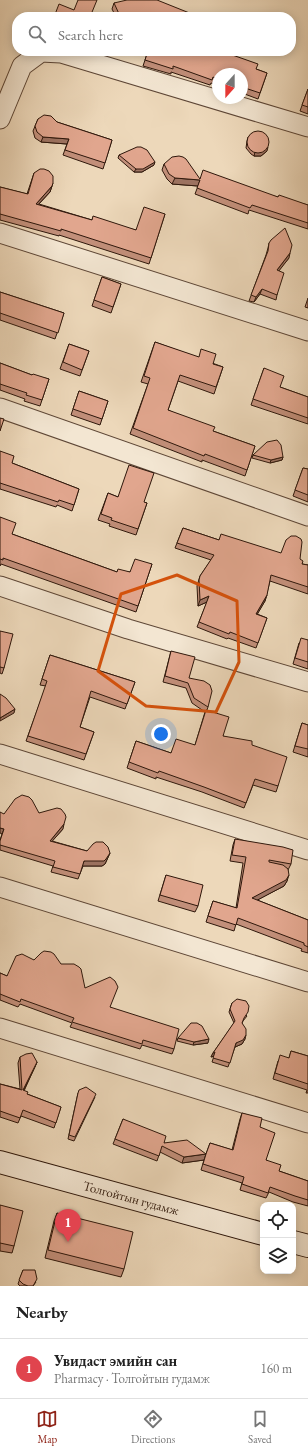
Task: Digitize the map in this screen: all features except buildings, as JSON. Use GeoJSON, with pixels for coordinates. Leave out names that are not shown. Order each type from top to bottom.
{"type":"FeatureCollection","features":[{"type":"Feature","properties":{"kind":"main road","name":"Толгойтын гудамж"},"geometry":{"type":"LineString","coordinates":[[0,1162],[260,1233]]}},
{"type":"Feature","properties":{"kind":"main road"},"geometry":{"type":"LineString","coordinates":[[296,1243],[308,1246]]}},
{"type":"Feature","properties":{"kind":"street"},"geometry":{"type":"LineString","coordinates":[[0,119],[22,66],[36,56]]}},
{"type":"Feature","properties":{"kind":"street"},"geometry":{"type":"LineString","coordinates":[[71,56],[308,127]]}},
{"type":"Feature","properties":{"kind":"street"},"geometry":{"type":"LineString","coordinates":[[0,233],[308,331]]}},
{"type":"Feature","properties":{"kind":"street"},"geometry":{"type":"LineString","coordinates":[[0,408],[308,516]]}},
{"type":"Feature","properties":{"kind":"street"},"geometry":{"type":"LineString","coordinates":[[0,586],[128,629],[308,682]]}},
{"type":"Feature","properties":{"kind":"street"},"geometry":{"type":"LineString","coordinates":[[0,754],[308,850]]}},
{"type":"Feature","properties":{"kind":"street"},"geometry":{"type":"LineString","coordinates":[[0,887],[308,982]]}},
{"type":"Feature","properties":{"kind":"street"},"geometry":{"type":"LineString","coordinates":[[0,1028],[308,1123]]}},
{"type":"Feature","properties":{"kind":"highlighted area"},"geometry":{"type":"Polygon","coordinates":[[[177,575],[237,601],[239,662],[216,712],[146,706],[98,671],[121,594],[177,575]]]}},
{"type":"Feature","properties":{"kind":"place","name":"Увидаст эмийн сан"},"geometry":{"type":"Point","coordinates":[68,1242]}}]}
